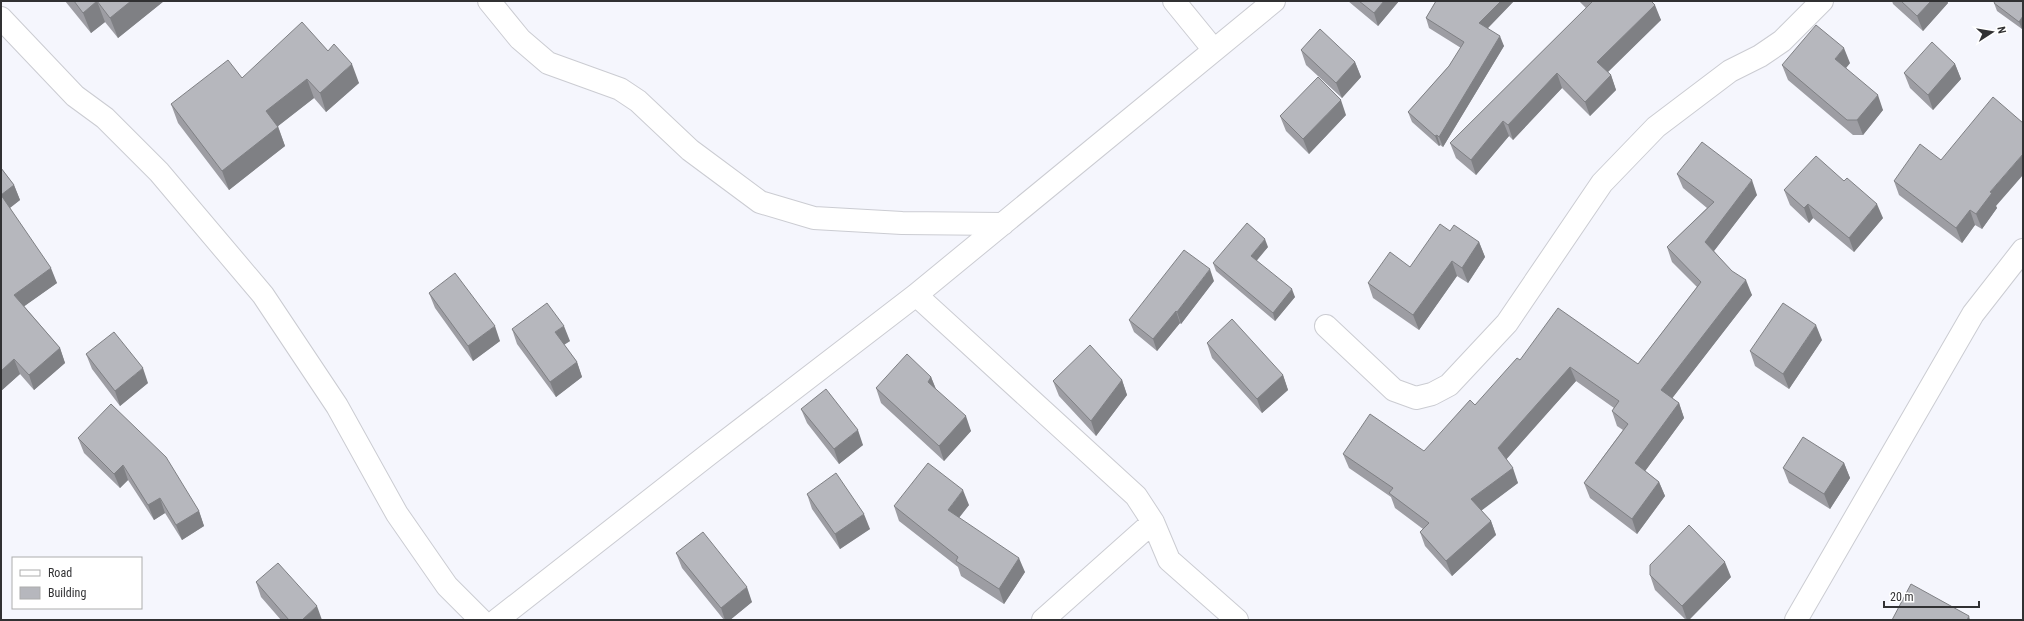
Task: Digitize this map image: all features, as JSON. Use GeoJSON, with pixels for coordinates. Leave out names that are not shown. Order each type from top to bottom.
{"type":"FeatureCollection","features":[{"type":"Feature","properties":{"kind":"street"},"geometry":{"type":"LineString","coordinates":[[489,1],[520,38],[548,63],[620,89],[638,102],[690,150],[760,202],[814,218],[902,223],[1003,224]]}},
{"type":"Feature","properties":{"kind":"street"},"geometry":{"type":"LineString","coordinates":[[1174,1],[1214,50]]}},
{"type":"Feature","properties":{"kind":"street"},"geometry":{"type":"LineString","coordinates":[[497,620],[709,454],[916,295],[1274,1]]}},
{"type":"Feature","properties":{"kind":"street"},"geometry":{"type":"LineString","coordinates":[[1326,326],[1394,390],[1416,398],[1432,394],[1449,385],[1507,323],[1602,184],[1656,127],[1730,71],[1760,56],[1782,41],[1822,1]]}},
{"type":"Feature","properties":{"kind":"street"},"geometry":{"type":"LineString","coordinates":[[1,18],[75,96],[105,118],[159,172],[263,295],[337,406],[397,514],[447,586],[482,620]]}},
{"type":"Feature","properties":{"kind":"street"},"geometry":{"type":"LineString","coordinates":[[1796,620],[1973,314],[2023,250]]}},
{"type":"Feature","properties":{"kind":"street"},"geometry":{"type":"LineString","coordinates":[[916,295],[1136,496],[1153,522],[1169,560],[1237,620]]}},
{"type":"Feature","properties":{"kind":"street"},"geometry":{"type":"LineString","coordinates":[[1043,620],[1153,522]]}},
{"type":"Feature","properties":{"kind":"building"},"geometry":{"type":"Polygon","coordinates":[[[74,1],[97,1],[83,13],[74,1]]]}},
{"type":"Feature","properties":{"kind":"building"},"geometry":{"type":"Polygon","coordinates":[[[97,1],[131,1],[110,18],[97,1]]]}},
{"type":"Feature","properties":{"kind":"building"},"geometry":{"type":"Polygon","coordinates":[[[1359,1],[1384,1],[1374,13],[1359,1]]]}},
{"type":"Feature","properties":{"kind":"building"},"geometry":{"type":"Polygon","coordinates":[[[1436,1],[1501,1],[1479,23],[1500,36],[1439,137],[1437,135],[1435,136],[1408,112],[1449,66],[1464,42],[1426,18],[1436,1]]]}},
{"type":"Feature","properties":{"kind":"building"},"geometry":{"type":"Polygon","coordinates":[[[1590,1],[1651,1],[1655,5],[1597,62],[1611,75],[1585,102],[1557,73],[1508,125],[1503,121],[1471,160],[1450,143],[1592,2],[1590,1]]]}},
{"type":"Feature","properties":{"kind":"building"},"geometry":{"type":"Polygon","coordinates":[[[1901,1],[1931,1],[1917,16],[1901,1]]]}},
{"type":"Feature","properties":{"kind":"building"},"geometry":{"type":"Polygon","coordinates":[[[1995,1],[2023,1],[2023,16],[2019,22],[1994,3],[1995,1]]]}},
{"type":"Feature","properties":{"kind":"building"},"geometry":{"type":"Polygon","coordinates":[[[302,22],[328,51],[334,44],[352,64],[320,93],[307,79],[266,111],[278,127],[222,171],[171,104],[228,60],[242,78],[302,22]]]}},
{"type":"Feature","properties":{"kind":"building"},"geometry":{"type":"Polygon","coordinates":[[[1816,25],[1844,48],[1835,59],[1878,95],[1857,120],[1847,120],[1782,65],[1816,25]]]}},
{"type":"Feature","properties":{"kind":"building"},"geometry":{"type":"Polygon","coordinates":[[[1320,29],[1355,62],[1336,83],[1301,50],[1320,29]]]}},
{"type":"Feature","properties":{"kind":"building"},"geometry":{"type":"Polygon","coordinates":[[[1932,42],[1955,64],[1928,95],[1904,73],[1932,42]]]}},
{"type":"Feature","properties":{"kind":"building"},"geometry":{"type":"Polygon","coordinates":[[[1318,77],[1341,100],[1303,139],[1280,116],[1318,77]]]}},
{"type":"Feature","properties":{"kind":"building"},"geometry":{"type":"Polygon","coordinates":[[[1993,97],[2023,123],[2023,154],[1990,192],[1992,193],[1976,214],[1970,210],[1956,228],[1894,181],[1920,144],[1941,160],[1993,97]]]}},
{"type":"Feature","properties":{"kind":"building"},"geometry":{"type":"Polygon","coordinates":[[[1702,142],[1752,180],[1705,242],[1732,271],[1746,280],[1661,390],[1679,403],[1635,463],[1659,482],[1632,519],[1584,483],[1628,424],[1612,411],[1619,401],[1570,367],[1498,448],[1513,468],[1471,499],[1491,521],[1446,561],[1420,532],[1429,523],[1389,493],[1393,488],[1343,454],[1370,414],[1424,451],[1470,400],[1475,405],[1517,358],[1520,360],[1558,308],[1638,364],[1701,282],[1667,247],[1714,202],[1677,174],[1702,142]]]}},
{"type":"Feature","properties":{"kind":"building"},"geometry":{"type":"Polygon","coordinates":[[[1816,156],[1844,181],[1847,178],[1877,204],[1849,238],[1808,204],[1804,208],[1784,190],[1816,156]]]}},
{"type":"Feature","properties":{"kind":"building"},"geometry":{"type":"Polygon","coordinates":[[[1,168],[14,185],[1,195],[1,168]]]}},
{"type":"Feature","properties":{"kind":"building"},"geometry":{"type":"Polygon","coordinates":[[[1,195],[51,268],[14,295],[60,348],[29,375],[14,359],[1,371],[1,195]]]}},
{"type":"Feature","properties":{"kind":"building"},"geometry":{"type":"Polygon","coordinates":[[[1247,223],[1265,239],[1251,256],[1292,289],[1273,313],[1213,263],[1247,223]]]}},
{"type":"Feature","properties":{"kind":"building"},"geometry":{"type":"Polygon","coordinates":[[[1440,224],[1450,231],[1454,225],[1479,242],[1462,268],[1452,261],[1413,315],[1368,283],[1390,252],[1410,267],[1440,224]]]}},
{"type":"Feature","properties":{"kind":"building"},"geometry":{"type":"Polygon","coordinates":[[[1184,250],[1210,269],[1177,312],[1176,311],[1153,339],[1129,320],[1184,250]]]}},
{"type":"Feature","properties":{"kind":"building"},"geometry":{"type":"Polygon","coordinates":[[[455,273],[495,326],[468,346],[429,293],[455,273]]]}},
{"type":"Feature","properties":{"kind":"building"},"geometry":{"type":"Polygon","coordinates":[[[547,303],[564,326],[555,332],[577,362],[550,382],[512,329],[547,303]]]}},
{"type":"Feature","properties":{"kind":"building"},"geometry":{"type":"Polygon","coordinates":[[[1783,303],[1816,325],[1783,374],[1750,351],[1783,303]]]}},
{"type":"Feature","properties":{"kind":"building"},"geometry":{"type":"Polygon","coordinates":[[[1232,319],[1283,375],[1257,399],[1207,343],[1232,319]]]}},
{"type":"Feature","properties":{"kind":"building"},"geometry":{"type":"Polygon","coordinates":[[[114,332],[143,368],[115,391],[86,354],[114,332]]]}},
{"type":"Feature","properties":{"kind":"building"},"geometry":{"type":"Polygon","coordinates":[[[1090,345],[1122,380],[1091,421],[1053,381],[1090,345]]]}},
{"type":"Feature","properties":{"kind":"building"},"geometry":{"type":"Polygon","coordinates":[[[907,354],[931,377],[928,382],[966,416],[939,446],[876,388],[907,354]]]}},
{"type":"Feature","properties":{"kind":"building"},"geometry":{"type":"Polygon","coordinates":[[[826,389],[858,430],[834,449],[801,409],[826,389]]]}},
{"type":"Feature","properties":{"kind":"building"},"geometry":{"type":"Polygon","coordinates":[[[111,404],[166,457],[199,511],[176,525],[160,498],[148,505],[123,465],[114,474],[78,438],[111,404]]]}},
{"type":"Feature","properties":{"kind":"building"},"geometry":{"type":"Polygon","coordinates":[[[1803,437],[1844,463],[1824,494],[1783,468],[1803,437]]]}},
{"type":"Feature","properties":{"kind":"building"},"geometry":{"type":"Polygon","coordinates":[[[928,463],[963,490],[948,510],[1019,558],[999,589],[956,561],[958,557],[894,506],[928,463]]]}},
{"type":"Feature","properties":{"kind":"building"},"geometry":{"type":"Polygon","coordinates":[[[836,473],[864,514],[835,534],[807,494],[836,473]]]}},
{"type":"Feature","properties":{"kind":"building"},"geometry":{"type":"Polygon","coordinates":[[[1689,525],[1725,562],[1682,606],[1650,575],[1650,565],[1689,525]]]}},
{"type":"Feature","properties":{"kind":"building"},"geometry":{"type":"Polygon","coordinates":[[[703,532],[747,587],[721,608],[676,553],[703,532]]]}},
{"type":"Feature","properties":{"kind":"building"},"geometry":{"type":"Polygon","coordinates":[[[278,563],[317,606],[302,620],[289,620],[256,582],[278,563]]]}},
{"type":"Feature","properties":{"kind":"building"},"geometry":{"type":"Polygon","coordinates":[[[1911,584],[1969,616],[1967,620],[1892,620],[1911,584]]]}}]}
